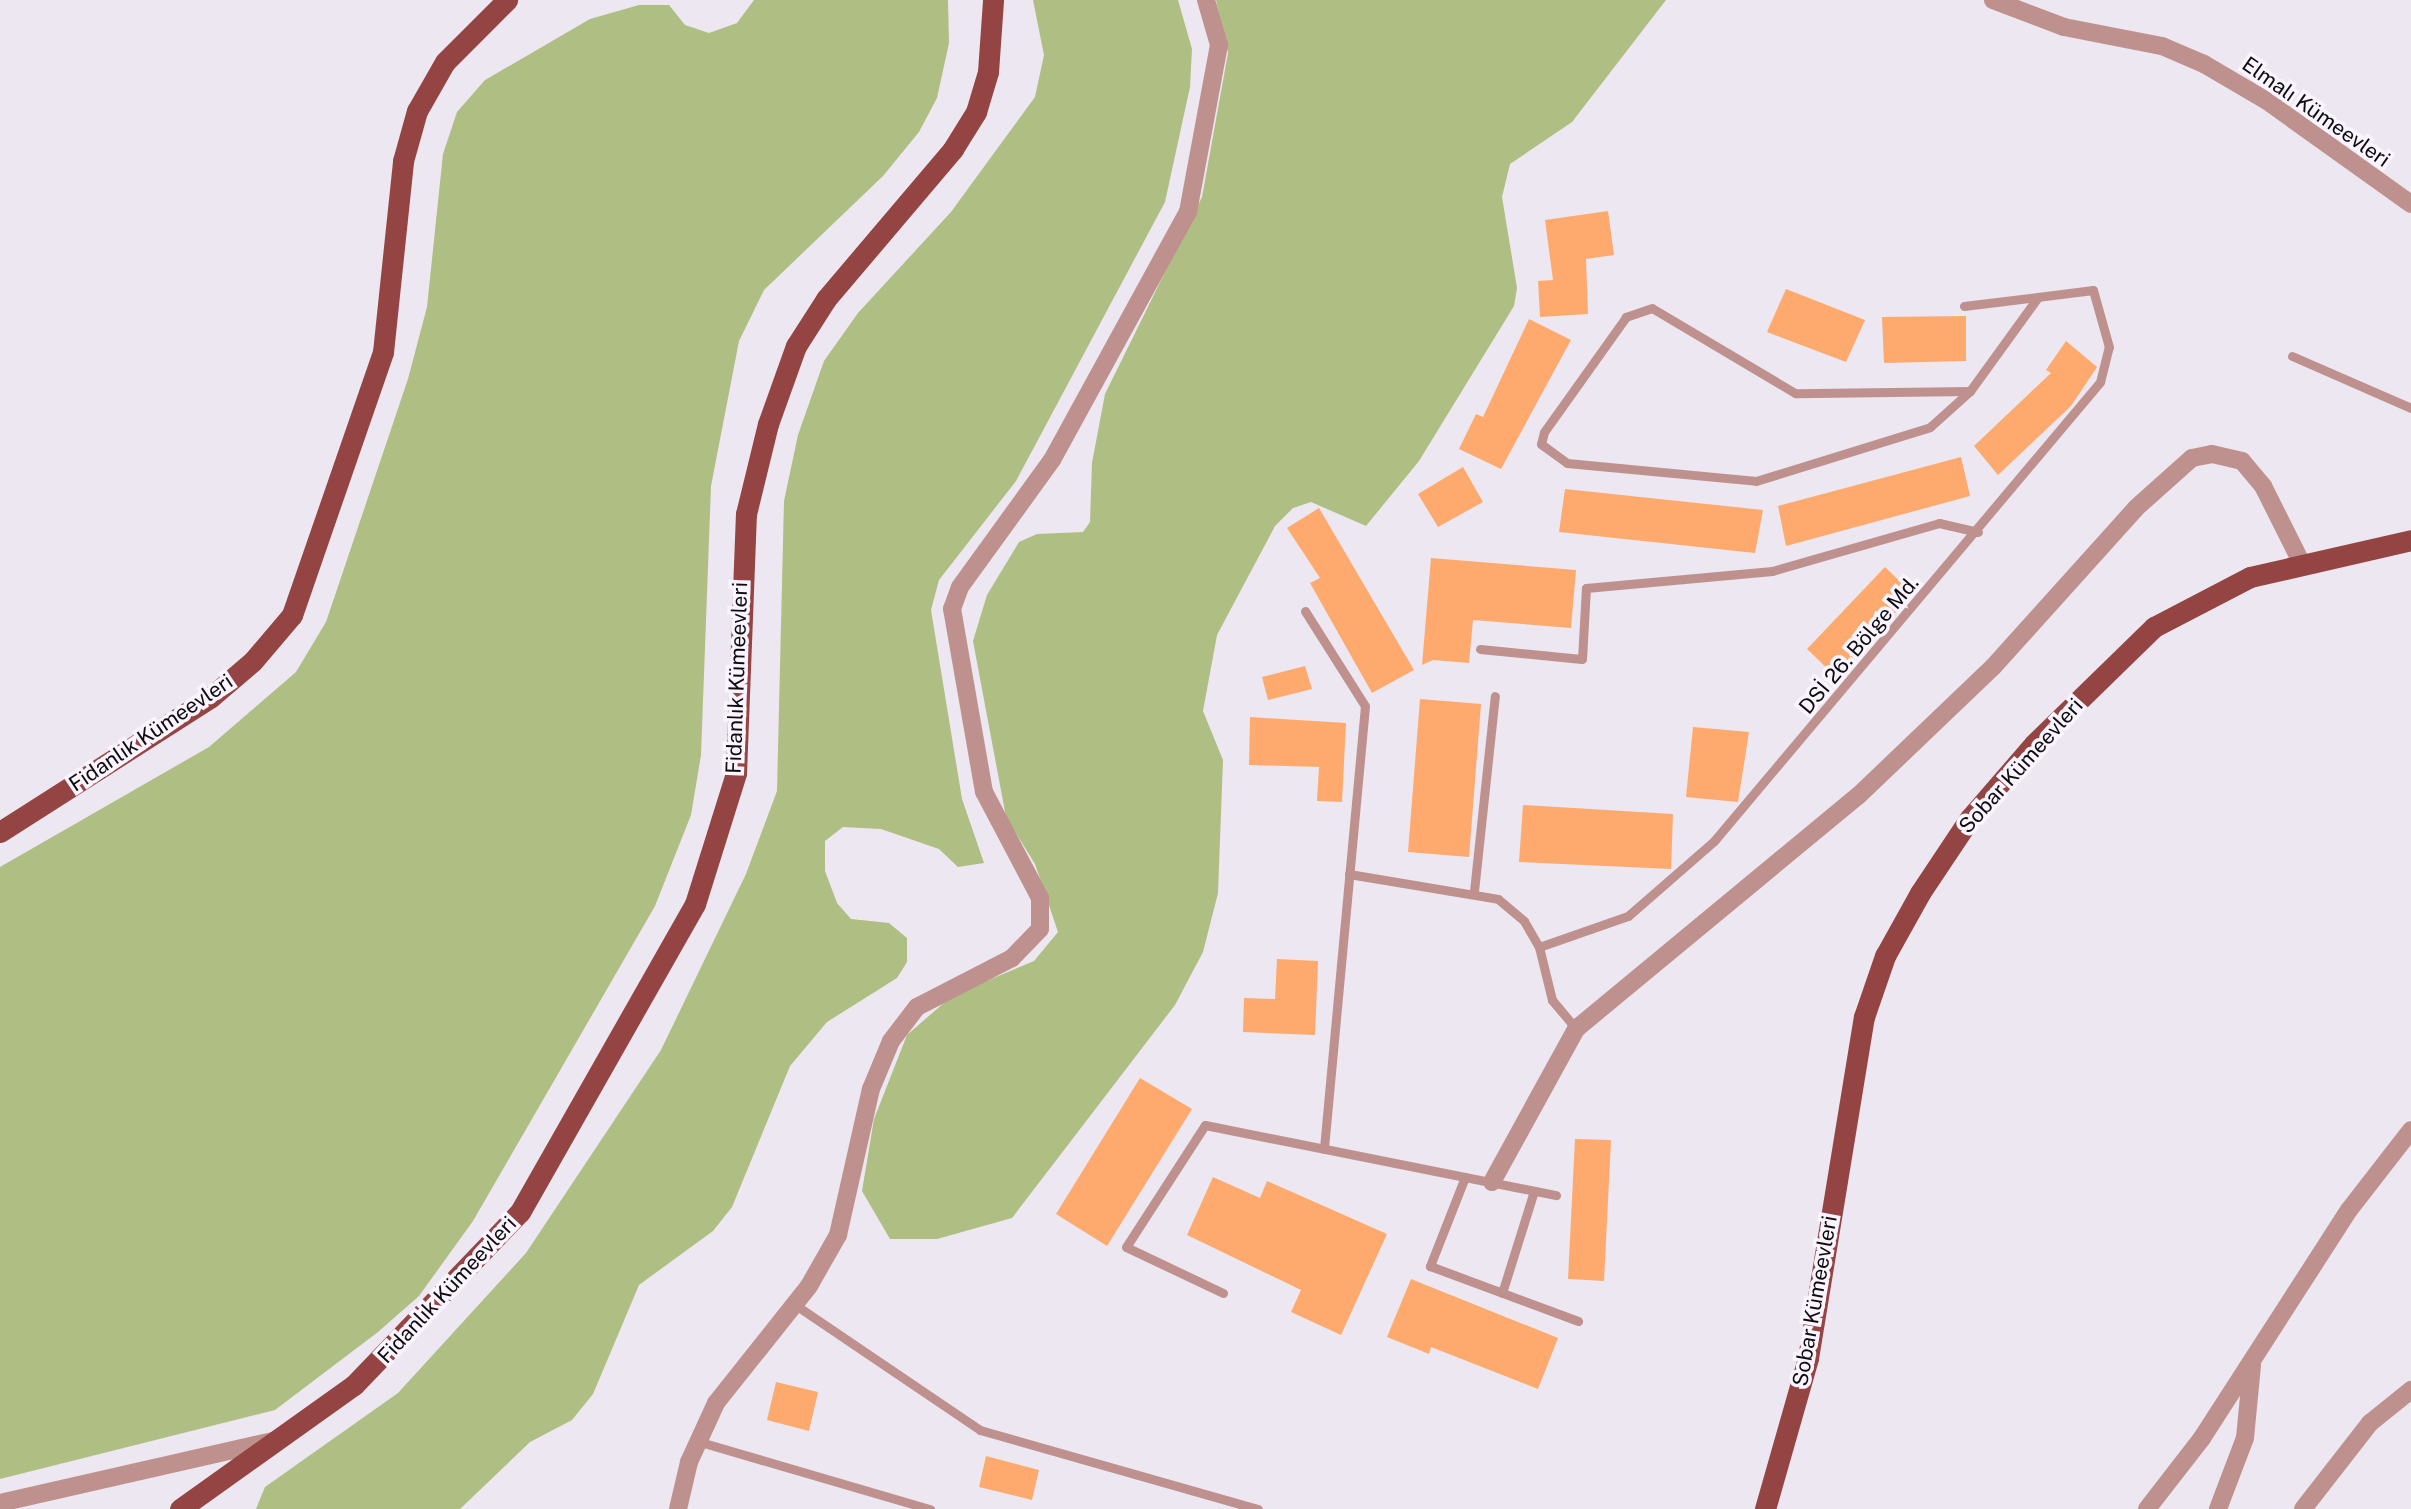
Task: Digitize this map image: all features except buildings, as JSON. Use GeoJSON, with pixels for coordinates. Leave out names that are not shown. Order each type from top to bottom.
{"type":"FeatureCollection","features":[{"type":"Feature","properties":{"kind":"main road","name":"Fidanlık Kümeevleri"},"geometry":{"type":"LineString","coordinates":[[0,832],[211,697],[253,661],[292,615],[383,352],[403,161],[417,111],[445,62],[506,0]]}},
{"type":"Feature","properties":{"kind":"main road","name":"Fidanlık Kümeevleri"},"geometry":{"type":"LineString","coordinates":[[180,1509],[280,1440],[405,1338],[520,1212],[695,904],[736,774],[746,514],[768,424],[796,346],[819,311],[859,255],[953,149],[976,112],[988,72],[993,0]]}},
{"type":"Feature","properties":{"kind":"main road","name":"Sobar Kümeevleri"},"geometry":{"type":"LineString","coordinates":[[1765,1509],[1808,1358],[1864,1017],[1885,956],[1920,893],[1970,818],[2034,744],[2154,627],[2207,595],[2301,562],[2411,540]]}},
{"type":"Feature","properties":{"kind":"street"},"geometry":{"type":"LineString","coordinates":[[678,1509],[697,1441],[738,1371],[793,1304],[838,1235],[871,1089],[902,1024],[949,987],[1012,958],[1040,929],[1040,898],[984,792],[952,609],[960,587],[1052,460],[1188,212],[1219,45],[1206,0]]}},
{"type":"Feature","properties":{"kind":"street","name":"Elmalı Kümeevleri"},"geometry":{"type":"LineString","coordinates":[[1993,0],[2064,27],[2162,46],[2204,64],[2267,101],[2411,204]]}},
{"type":"Feature","properties":{"kind":"street"},"geometry":{"type":"LineString","coordinates":[[1492,1182],[1576,1029],[1858,796],[1993,667],[2136,508],[2192,458],[2212,454],[2242,461],[2263,486],[2301,562]]}},
{"type":"Feature","properties":{"kind":"street"},"geometry":{"type":"LineString","coordinates":[[2147,1509],[2252,1366],[2349,1210],[2411,1130]]}},
{"type":"Feature","properties":{"kind":"street"},"geometry":{"type":"LineString","coordinates":[[2218,1509],[2245,1438],[2252,1366]]}},
{"type":"Feature","properties":{"kind":"street"},"geometry":{"type":"LineString","coordinates":[[2303,1509],[2370,1423],[2411,1390]]}},
{"type":"Feature","properties":{"kind":"street"},"geometry":{"type":"LineString","coordinates":[[0,1503],[280,1440]]}},
{"type":"Feature","properties":{"kind":"lane","name":"DSİ 26. Bölge Md."},"geometry":{"type":"LineString","coordinates":[[1539,947],[1628,916],[1714,841],[1978,532],[2100,382],[2109,347],[2093,290],[2038,297]]}},
{"type":"Feature","properties":{"kind":"lane"},"geometry":{"type":"LineString","coordinates":[[1964,306],[2038,297]]}},
{"type":"Feature","properties":{"kind":"lane"},"geometry":{"type":"LineString","coordinates":[[1970,391],[1795,393],[1652,308],[1626,317],[1544,432],[1541,444],[1567,463],[1756,481],[1930,428],[1970,391],[2038,297]]}},
{"type":"Feature","properties":{"kind":"lane"},"geometry":{"type":"LineString","coordinates":[[2292,356],[2411,408]]}},
{"type":"Feature","properties":{"kind":"lane"},"geometry":{"type":"LineString","coordinates":[[1480,649],[1582,659],[1586,588],[1772,571],[1939,523],[1978,532]]}},
{"type":"Feature","properties":{"kind":"lane"},"geometry":{"type":"LineString","coordinates":[[1305,611],[1365,706],[1324,1149]]}},
{"type":"Feature","properties":{"kind":"lane"},"geometry":{"type":"LineString","coordinates":[[1474,891],[1495,696]]}},
{"type":"Feature","properties":{"kind":"lane"},"geometry":{"type":"LineString","coordinates":[[1349,874],[1474,891],[1498,899],[1524,921],[1539,947],[1542,977],[1576,1029]]}},
{"type":"Feature","properties":{"kind":"lane"},"geometry":{"type":"LineString","coordinates":[[1223,1293],[1126,1247],[1205,1125],[1556,1195]]}},
{"type":"Feature","properties":{"kind":"lane"},"geometry":{"type":"LineString","coordinates":[[1465,1177],[1430,1265],[1578,1321]]}},
{"type":"Feature","properties":{"kind":"lane"},"geometry":{"type":"LineString","coordinates":[[1502,1293],[1534,1191]]}},
{"type":"Feature","properties":{"kind":"lane"},"geometry":{"type":"LineString","coordinates":[[793,1304],[981,1430],[1258,1509]]}},
{"type":"Feature","properties":{"kind":"lane"},"geometry":{"type":"LineString","coordinates":[[697,1441],[930,1509]]}},
{"type":"Feature","properties":{"kind":"green space"},"geometry":{"type":"Polygon","coordinates":[[[754,0],[948,0],[949,43],[937,98],[919,132],[883,176],[764,290],[739,341],[711,486],[701,755],[691,815],[655,906],[473,1221],[419,1296],[378,1332],[275,1410],[0,1479],[0,867],[209,747],[296,672],[326,622],[408,379],[427,307],[443,154],[457,112],[485,80],[590,19],[639,5],[669,5],[685,25],[709,33],[737,23],[754,0]]]}},
{"type":"Feature","properties":{"kind":"green space"},"geometry":{"type":"Polygon","coordinates":[[[1033,0],[1178,0],[1192,49],[1190,87],[1165,202],[1016,481],[939,580],[931,610],[962,799],[984,863],[958,867],[939,849],[881,829],[843,827],[825,841],[825,871],[837,903],[851,919],[889,923],[907,938],[907,962],[897,978],[827,1022],[790,1066],[732,1207],[713,1231],[639,1285],[593,1394],[572,1420],[530,1442],[460,1509],[256,1509],[265,1487],[398,1393],[526,1253],[661,1050],[746,874],[777,791],[784,501],[798,435],[824,361],[858,313],[951,212],[1035,97],[1044,55],[1033,0]]]}},
{"type":"Feature","properties":{"kind":"green space"},"geometry":{"type":"Polygon","coordinates":[[[1216,0],[1666,0],[1572,122],[1510,164],[1502,197],[1517,288],[1514,306],[1419,461],[1366,526],[1311,502],[1293,508],[1275,526],[1217,635],[1203,711],[1223,760],[1218,893],[1203,952],[1175,1005],[1012,1218],[937,1239],[890,1239],[862,1191],[874,1119],[907,1035],[953,995],[1034,961],[1058,932],[1035,864],[1006,817],[973,641],[987,595],[1019,542],[1037,534],[1083,532],[1090,522],[1092,463],[1105,394],[1202,197],[1228,53],[1216,0]]]}}]}
